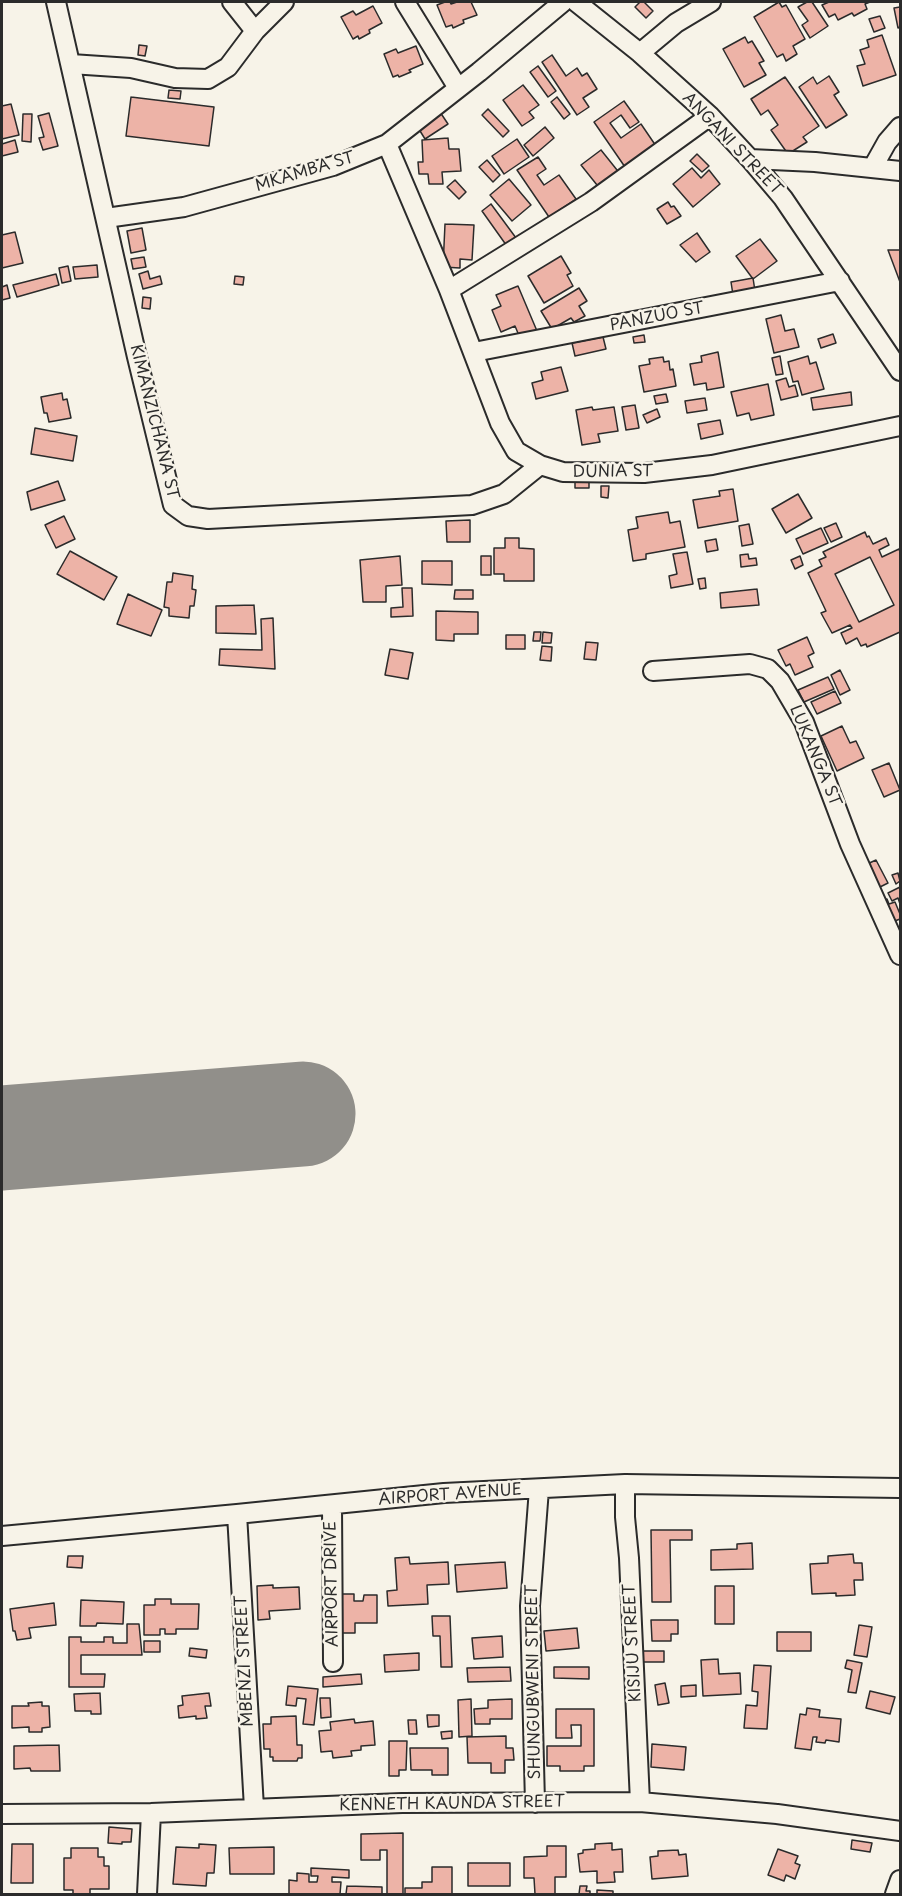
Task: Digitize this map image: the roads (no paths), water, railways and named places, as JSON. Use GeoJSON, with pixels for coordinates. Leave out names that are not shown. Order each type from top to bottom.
{"type":"FeatureCollection","features":[{"type":"Feature","properties":{"kind":"street","name":"KIMANZICHANA ST"},"geometry":{"type":"LineString","coordinates":[[56,2],[173,505],[188,516],[219,519],[472,505],[504,494],[540,465]]}},
{"type":"Feature","properties":{"kind":"street"},"geometry":{"type":"LineString","coordinates":[[232,2],[255,31]]}},
{"type":"Feature","properties":{"kind":"street"},"geometry":{"type":"LineString","coordinates":[[71,64],[131,68],[176,78],[208,79],[228,67],[255,31],[284,2]]}},
{"type":"Feature","properties":{"kind":"street"},"geometry":{"type":"LineString","coordinates":[[405,2],[458,88]]}},
{"type":"Feature","properties":{"kind":"street","name":"MKAMBA ST"},"geometry":{"type":"LineString","coordinates":[[106,218],[184,207],[333,166],[387,144],[563,2]]}},
{"type":"Feature","properties":{"kind":"street","name":"ANGANI STREET"},"geometry":{"type":"LineString","coordinates":[[576,2],[639,53],[710,116],[750,159],[783,198],[900,371]]}},
{"type":"Feature","properties":{"kind":"street"},"geometry":{"type":"LineString","coordinates":[[639,53],[676,23],[711,2]]}},
{"type":"Feature","properties":{"kind":"street"},"geometry":{"type":"LineString","coordinates":[[449,290],[591,202],[710,116]]}},
{"type":"Feature","properties":{"kind":"street"},"geometry":{"type":"LineString","coordinates":[[873,167],[887,142],[900,127]]}},
{"type":"Feature","properties":{"kind":"street","name":"DUNIA ST"},"geometry":{"type":"LineString","coordinates":[[387,144],[449,290],[500,423],[516,451],[540,465],[563,472],[644,473],[712,465],[900,426]]}},
{"type":"Feature","properties":{"kind":"street"},"geometry":{"type":"LineString","coordinates":[[750,159],[873,167],[900,171]]}},
{"type":"Feature","properties":{"kind":"street","name":"PANZUO ST"},"geometry":{"type":"LineString","coordinates":[[474,352],[840,281]]}},
{"type":"Feature","properties":{"kind":"street","name":"LUKANGA ST"},"geometry":{"type":"LineString","coordinates":[[653,671],[750,664],[768,669],[780,681],[804,723],[850,844],[900,955]]}},
{"type":"Feature","properties":{"kind":"street","name":"AIRPORT AVENUE"},"geometry":{"type":"LineString","coordinates":[[2,1536],[444,1493],[625,1484],[900,1488]]}},
{"type":"Feature","properties":{"kind":"street","name":"KISIJU STREET"},"geometry":{"type":"LineString","coordinates":[[625,1484],[640,1802]]}},
{"type":"Feature","properties":{"kind":"street","name":"SHUNGUBWENI STREET"},"geometry":{"type":"LineString","coordinates":[[536,1803],[530,1606],[539,1489]]}},
{"type":"Feature","properties":{"kind":"street","name":"AIRPORT DRIVE"},"geometry":{"type":"LineString","coordinates":[[332,1505],[333,1662]]}},
{"type":"Feature","properties":{"kind":"street","name":"MBENZI STREET"},"geometry":{"type":"LineString","coordinates":[[237,1514],[254,1809]]}},
{"type":"Feature","properties":{"kind":"street","name":"KENNETH KAUNDA STREET"},"geometry":{"type":"LineString","coordinates":[[2,1814],[151,1814],[402,1803],[640,1802],[777,1814],[900,1831]]}},
{"type":"Feature","properties":{"kind":"street"},"geometry":{"type":"LineString","coordinates":[[147,1894],[151,1814]]}},
{"type":"Feature","properties":{"kind":"street"},"geometry":{"type":"LineString","coordinates":[[895,1894],[900,1880]]}}]}
